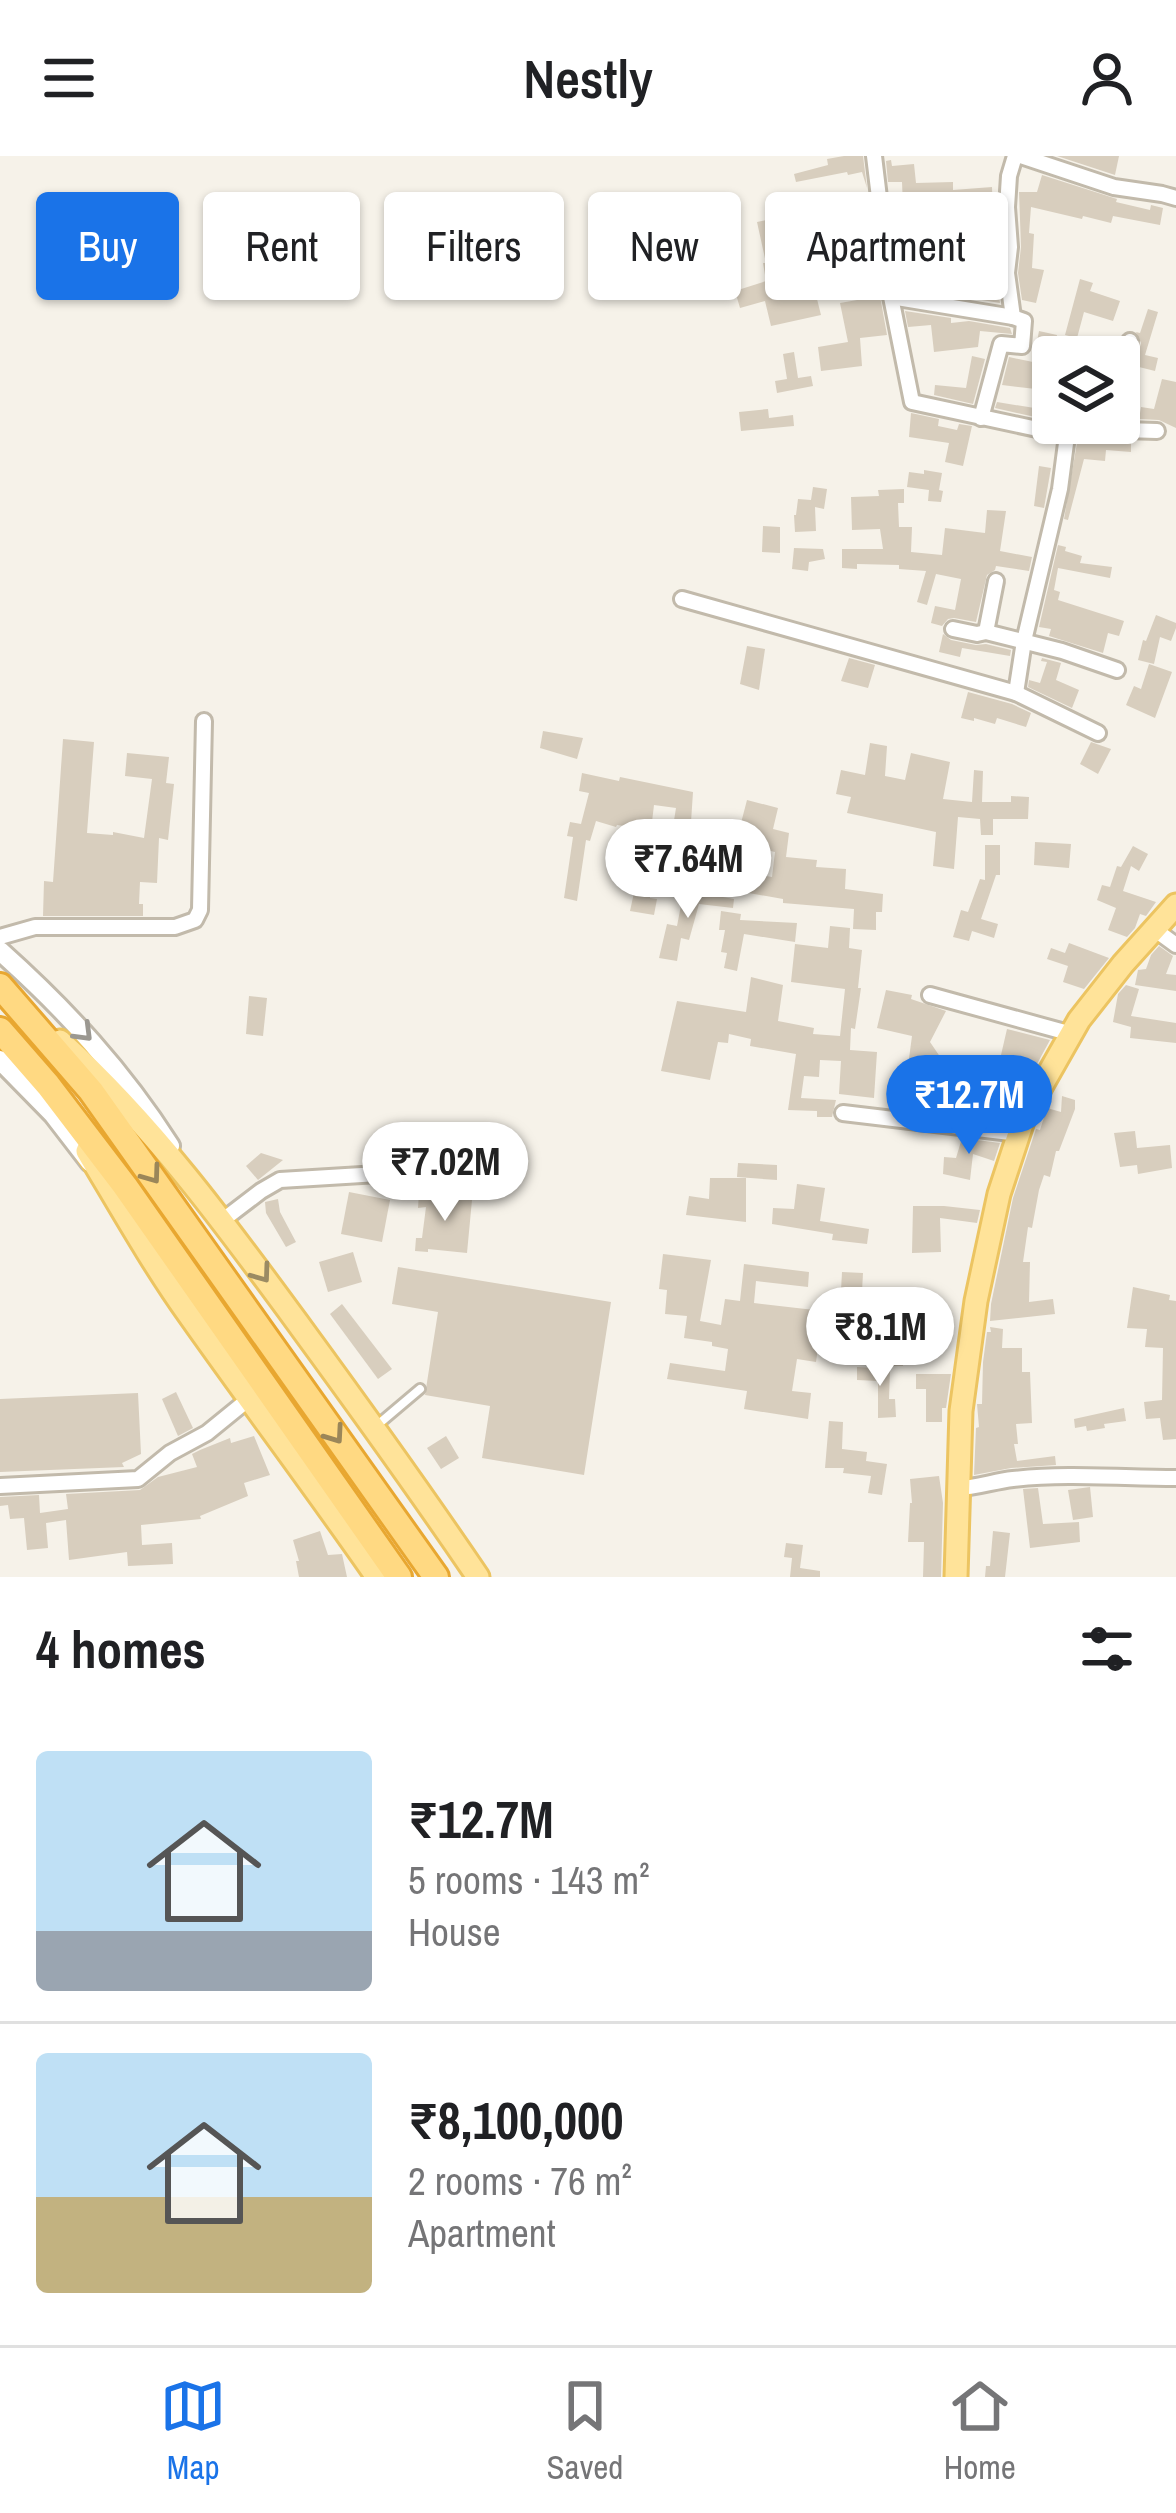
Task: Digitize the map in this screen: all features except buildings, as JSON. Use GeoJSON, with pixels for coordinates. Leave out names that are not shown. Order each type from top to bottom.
{"type":"FeatureCollection","features":[{"type":"Feature","properties":{"kind":"highway"},"geometry":{"type":"LineString","coordinates":[[7,993],[91,1091],[436,1577]]}},
{"type":"Feature","properties":{"kind":"highway"},"geometry":{"type":"LineString","coordinates":[[0,1030],[124,1186],[399,1577]]}},
{"type":"Feature","properties":{"kind":"main road"},"geometry":{"type":"LineString","coordinates":[[952,1577],[961,1411],[976,1300],[999,1194],[1025,1115],[1072,1034],[1123,964],[1176,905]]}},
{"type":"Feature","properties":{"kind":"main road"},"geometry":{"type":"LineString","coordinates":[[7,993],[108,1086],[223,1220],[478,1577]]}},
{"type":"Feature","properties":{"kind":"main road"},"geometry":{"type":"LineString","coordinates":[[48,1085],[163,1277],[377,1577]]}},
{"type":"Feature","properties":{"kind":"street"},"geometry":{"type":"LineString","coordinates":[[874,156],[878,192]]}},
{"type":"Feature","properties":{"kind":"street"},"geometry":{"type":"LineString","coordinates":[[1013,317],[1007,207],[1009,176],[1018,156],[1114,187],[1176,198]]}},
{"type":"Feature","properties":{"kind":"street"},"geometry":{"type":"LineString","coordinates":[[892,300],[912,402],[1032,428]]}},
{"type":"Feature","properties":{"kind":"street"},"geometry":{"type":"LineString","coordinates":[[909,300],[1024,321],[1022,346],[1001,344],[981,418]]}},
{"type":"Feature","properties":{"kind":"street"},"geometry":{"type":"LineString","coordinates":[[1140,429],[1157,431]]}},
{"type":"Feature","properties":{"kind":"street"},"geometry":{"type":"LineString","coordinates":[[1016,693],[1060,489],[1064,444]]}},
{"type":"Feature","properties":{"kind":"street"},"geometry":{"type":"LineString","coordinates":[[986,632],[996,581]]}},
{"type":"Feature","properties":{"kind":"street"},"geometry":{"type":"LineString","coordinates":[[682,599],[1016,693],[1098,733]]}},
{"type":"Feature","properties":{"kind":"street"},"geometry":{"type":"LineString","coordinates":[[953,629],[1024,641],[1117,670]]}},
{"type":"Feature","properties":{"kind":"street"},"geometry":{"type":"LineString","coordinates":[[0,937],[35,927],[175,927],[195,920],[200,910],[204,721]]}},
{"type":"Feature","properties":{"kind":"street"},"geometry":{"type":"LineString","coordinates":[[1154,929],[1176,945]]}},
{"type":"Feature","properties":{"kind":"street"},"geometry":{"type":"LineString","coordinates":[[0,951],[105,1054],[197,1188]]}},
{"type":"Feature","properties":{"kind":"street"},"geometry":{"type":"LineString","coordinates":[[930,995],[1072,1034]]}},
{"type":"Feature","properties":{"kind":"street"},"geometry":{"type":"LineString","coordinates":[[0,1060],[53,1114],[110,1190]]}},
{"type":"Feature","properties":{"kind":"street"},"geometry":{"type":"LineString","coordinates":[[843,1113],[1019,1134]]}},
{"type":"Feature","properties":{"kind":"street"},"geometry":{"type":"LineString","coordinates":[[223,1220],[280,1180],[411,1172]]}},
{"type":"Feature","properties":{"kind":"street"},"geometry":{"type":"LineString","coordinates":[[0,1486],[138,1479],[250,1399]]}},
{"type":"Feature","properties":{"kind":"street"},"geometry":{"type":"LineString","coordinates":[[957,1488],[1031,1478],[1176,1478]]}},
{"type":"Feature","properties":{"kind":"lane"},"geometry":{"type":"LineString","coordinates":[[374,1428],[420,1389]]}}]}
